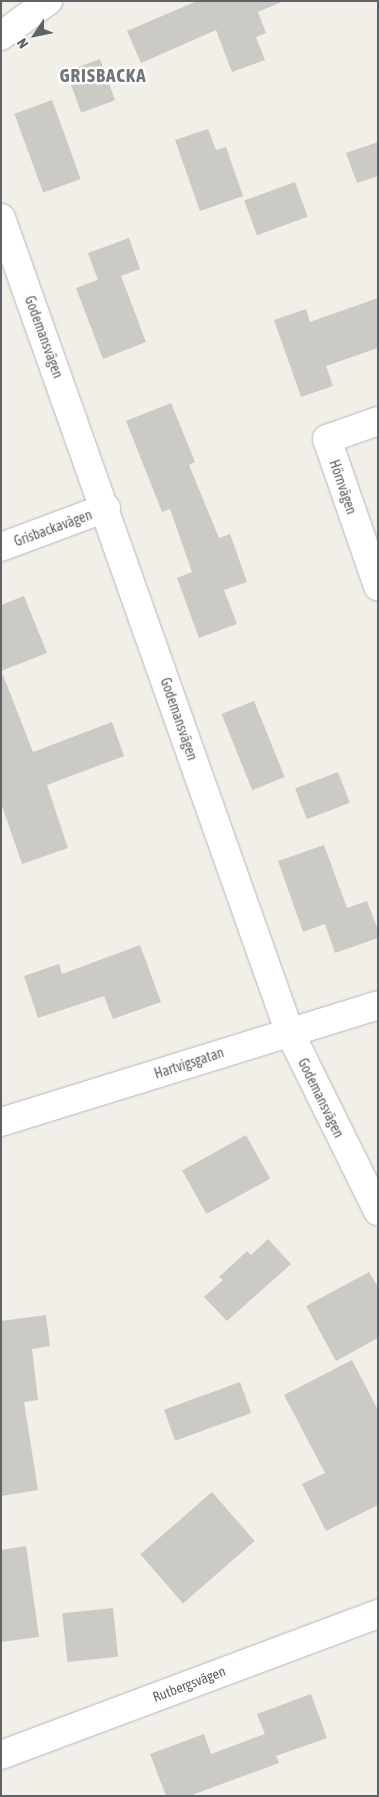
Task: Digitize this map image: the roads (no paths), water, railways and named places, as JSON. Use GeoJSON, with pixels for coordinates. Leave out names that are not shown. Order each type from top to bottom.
{"type":"FeatureCollection","features":[{"type":"Feature","properties":{"kind":"street"},"geometry":{"type":"LineString","coordinates":[[1,36],[48,1]]}},
{"type":"Feature","properties":{"kind":"street","name":"Godemansvägen"},"geometry":{"type":"LineString","coordinates":[[1,218],[106,508],[288,1031],[378,1211]]}},
{"type":"Feature","properties":{"kind":"street","name":"Hörnvägen"},"geometry":{"type":"LineString","coordinates":[[378,420],[327,439],[378,586]]}},
{"type":"Feature","properties":{"kind":"street","name":"Grisbackavägen"},"geometry":{"type":"LineString","coordinates":[[1,547],[106,508]]}},
{"type":"Feature","properties":{"kind":"street","name":"Hartvigsgatan"},"geometry":{"type":"LineString","coordinates":[[1,1122],[288,1031],[378,1005]]}},
{"type":"Feature","properties":{"kind":"street","name":"Rutbergsvägen"},"geometry":{"type":"LineString","coordinates":[[1,1755],[378,1614]]}},
{"type":"Feature","properties":{"kind":"district","name":"GRISBACKA"},"geometry":{"type":"Point","coordinates":[103,76]}}]}
